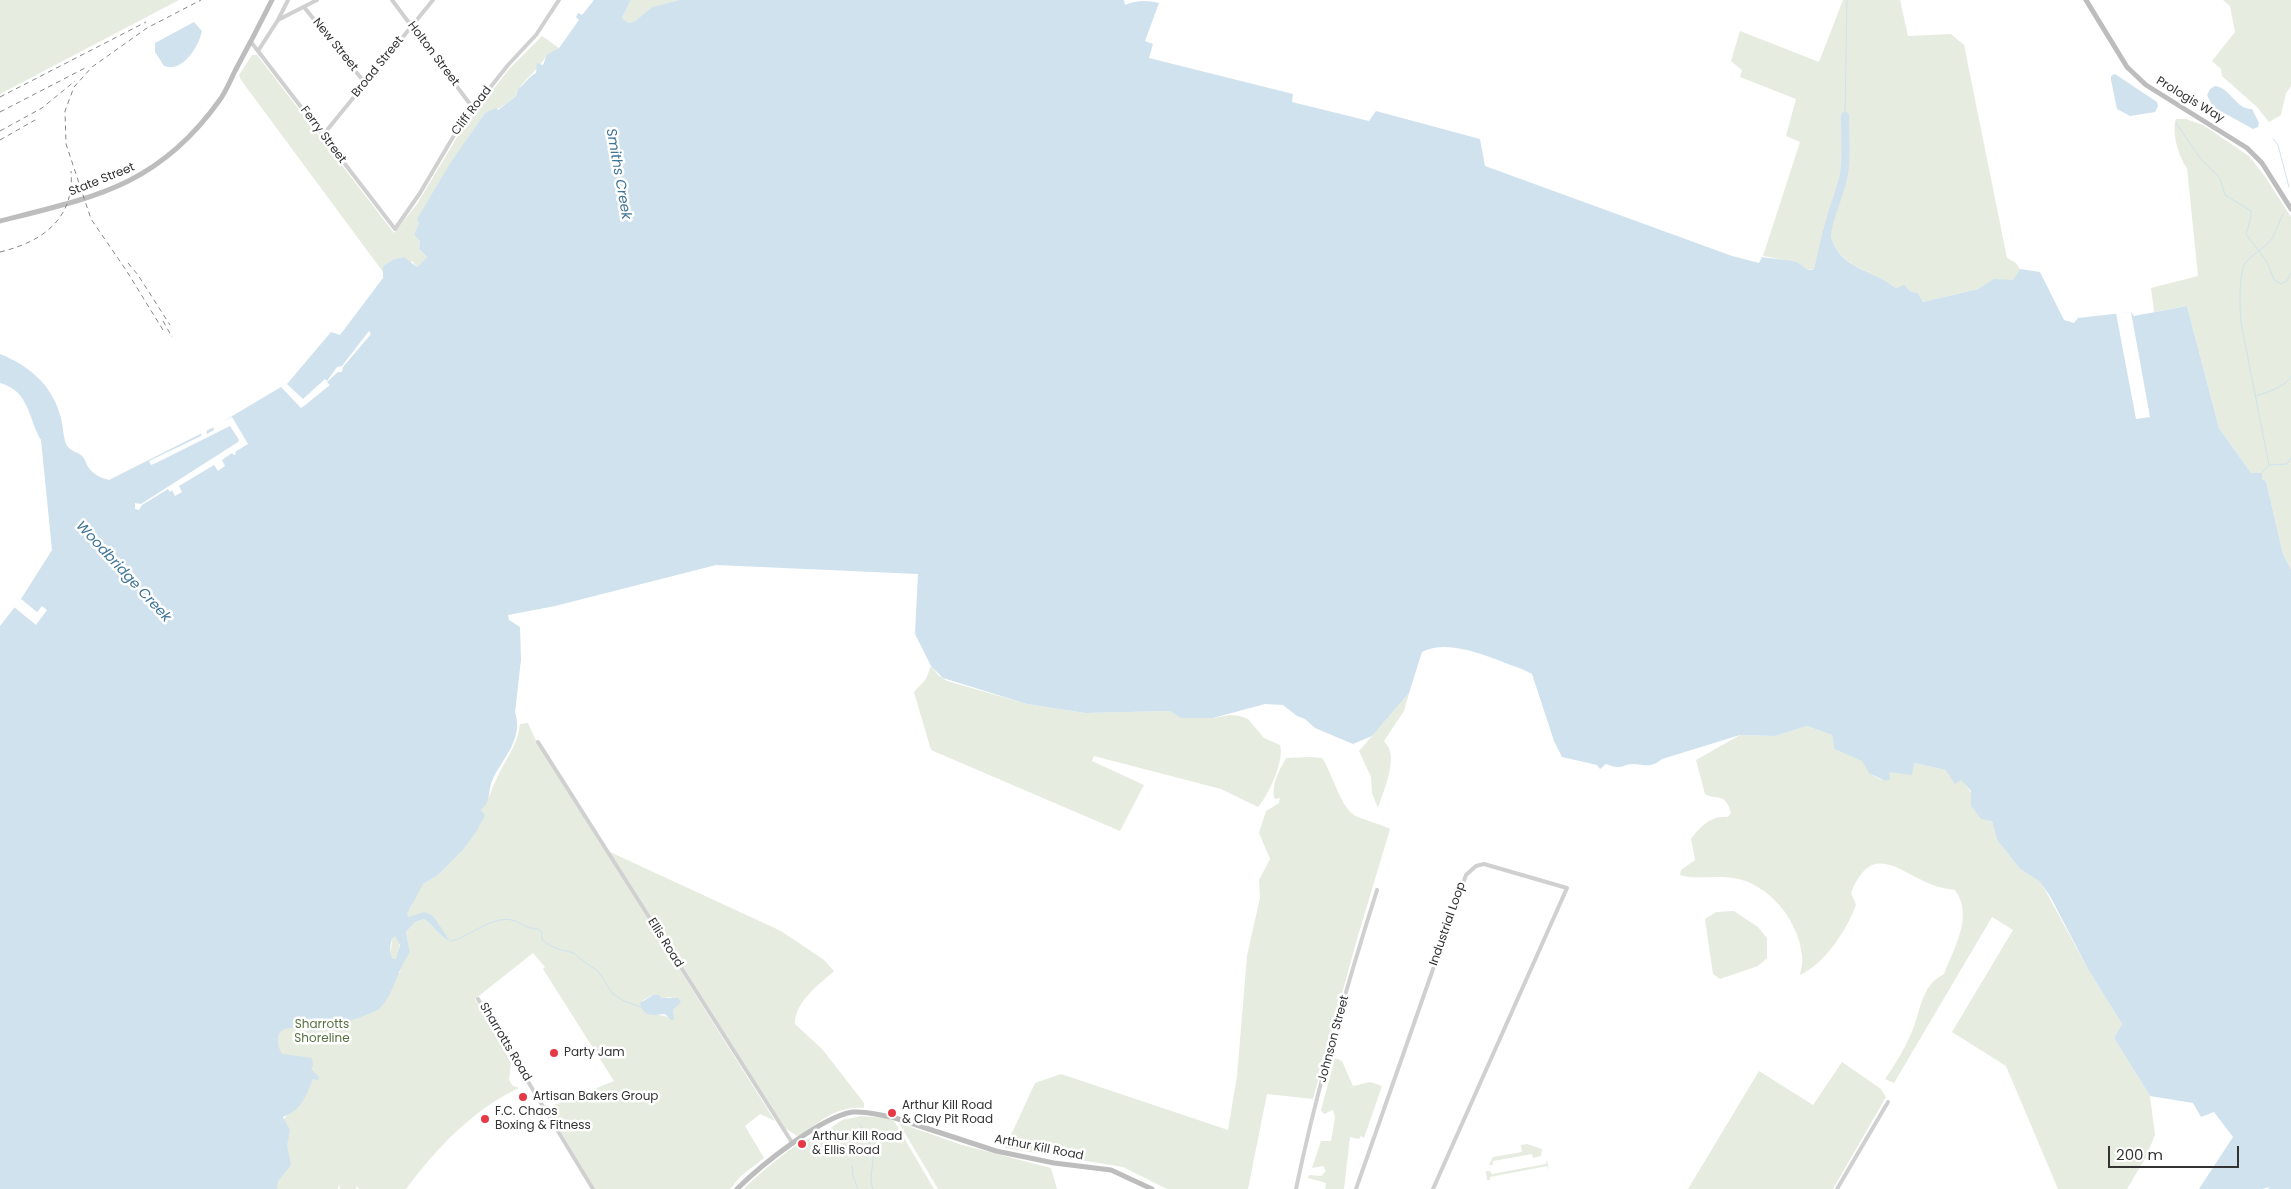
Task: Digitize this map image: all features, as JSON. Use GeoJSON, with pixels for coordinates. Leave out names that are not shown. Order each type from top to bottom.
{"type":"FeatureCollection","features":[{"type":"Feature","properties":{"kind":"street","name":"State Street"},"geometry":{"type":"LineString","coordinates":[[0,221],[84,199],[127,183],[150,171],[172,154],[194,132],[220,100],[272,0]]}},
{"type":"Feature","properties":{"kind":"street"},"geometry":{"type":"LineString","coordinates":[[258,51],[278,20],[288,0]]}},
{"type":"Feature","properties":{"kind":"street"},"geometry":{"type":"LineString","coordinates":[[278,20],[317,0]]}},
{"type":"Feature","properties":{"kind":"street","name":"Holton Street"},"geometry":{"type":"LineString","coordinates":[[392,0],[473,108]]}},
{"type":"Feature","properties":{"kind":"street","name":"Broad Street"},"geometry":{"type":"LineString","coordinates":[[323,135],[433,0]]}},
{"type":"Feature","properties":{"kind":"street","name":"Cliff Road"},"geometry":{"type":"LineString","coordinates":[[394,229],[420,193],[458,127],[508,64],[536,36],[559,0]]}},
{"type":"Feature","properties":{"kind":"street","name":"Prologis Way"},"geometry":{"type":"LineString","coordinates":[[2086,0],[2127,67],[2134,75],[2170,102],[2247,148],[2262,163],[2291,209]]}},
{"type":"Feature","properties":{"kind":"street","name":"New Street"},"geometry":{"type":"LineString","coordinates":[[304,7],[365,82]]}},
{"type":"Feature","properties":{"kind":"street","name":"Ferry Street"},"geometry":{"type":"LineString","coordinates":[[251,42],[394,229]]}},
{"type":"Feature","properties":{"kind":"street","name":"Ellis Road"},"geometry":{"type":"LineString","coordinates":[[538,742],[793,1144]]}},
{"type":"Feature","properties":{"kind":"street","name":"Industrial Loop"},"geometry":{"type":"LineString","coordinates":[[1356,1189],[1466,875],[1476,866],[1484,864],[1566,888],[1433,1189]]}},
{"type":"Feature","properties":{"kind":"street","name":"Johnson Street"},"geometry":{"type":"LineString","coordinates":[[1296,1189],[1333,1040],[1376,890]]}},
{"type":"Feature","properties":{"kind":"street","name":"Sharrotts Road"},"geometry":{"type":"LineString","coordinates":[[478,998],[593,1189]]}},
{"type":"Feature","properties":{"kind":"street"},"geometry":{"type":"LineString","coordinates":[[1838,1189],[1888,1102]]}},
{"type":"Feature","properties":{"kind":"street","name":"Arthur Kill Road"},"geometry":{"type":"LineString","coordinates":[[737,1189],[750,1176],[793,1144],[821,1126],[853,1112],[875,1113],[996,1151],[1054,1163],[1112,1170],[1152,1189]]}},
{"type":"Feature","properties":{"kind":"green space"},"geometry":{"type":"Polygon","coordinates":[[[0,0],[179,0],[0,94],[0,0]]]}},
{"type":"Feature","properties":{"kind":"green space"},"geometry":{"type":"Polygon","coordinates":[[[631,0],[679,0],[652,7],[635,21],[629,23],[622,18],[631,0]]]}},
{"type":"Feature","properties":{"kind":"green space"},"geometry":{"type":"Polygon","coordinates":[[[1843,0],[1900,0],[1908,36],[1951,34],[1964,45],[2007,258],[2016,263],[2020,269],[2014,280],[1994,280],[1978,289],[1923,302],[1918,293],[1910,291],[1904,286],[1896,288],[1847,260],[1833,243],[1830,231],[1824,230],[1814,269],[1806,270],[1799,263],[1763,256],[1800,142],[1786,136],[1796,99],[1740,77],[1742,70],[1731,61],[1740,31],[1819,62],[1843,0]]]}},
{"type":"Feature","properties":{"kind":"green space"},"geometry":{"type":"Polygon","coordinates":[[[2223,0],[2291,0],[2291,86],[2286,93],[2281,115],[2269,122],[2257,107],[2222,76],[2221,69],[2212,61],[2235,32],[2230,6],[2223,0]]]}},
{"type":"Feature","properties":{"kind":"green space"},"geometry":{"type":"Polygon","coordinates":[[[542,36],[559,48],[547,54],[540,65],[520,86],[516,96],[499,108],[485,113],[429,202],[414,235],[420,241],[419,249],[427,257],[417,267],[412,261],[410,263],[404,257],[394,259],[383,266],[383,272],[239,75],[252,55],[257,55],[394,233],[417,204],[462,129],[510,68],[542,36]]]}},
{"type":"Feature","properties":{"kind":"green space"},"geometry":{"type":"Polygon","coordinates":[[[2176,119],[2186,119],[2203,125],[2249,156],[2264,175],[2291,217],[2291,570],[2283,554],[2266,481],[2251,473],[2219,428],[2187,306],[2154,312],[2151,288],[2198,276],[2187,168],[2181,158],[2177,144],[2174,130],[2176,119]]]}},
{"type":"Feature","properties":{"kind":"green space"},"geometry":{"type":"Polygon","coordinates":[[[931,666],[938,675],[947,681],[1027,704],[1085,713],[1170,711],[1180,718],[1240,716],[1248,719],[1264,738],[1280,745],[1281,752],[1278,768],[1271,787],[1258,807],[1221,789],[1094,756],[1092,761],[1144,785],[1120,831],[931,750],[914,692],[926,679],[931,666]]]}},
{"type":"Feature","properties":{"kind":"green space"},"geometry":{"type":"Polygon","coordinates":[[[1409,693],[1404,711],[1384,741],[1390,751],[1391,765],[1378,808],[1372,793],[1371,777],[1359,751],[1409,693]]]}},
{"type":"Feature","properties":{"kind":"green space","name":"Sharrotts Shoreline"},"geometry":{"type":"Polygon","coordinates":[[[528,723],[537,743],[775,1121],[760,1114],[745,1126],[764,1158],[741,1176],[730,1189],[595,1189],[547,1108],[614,1081],[543,969],[545,967],[533,953],[475,999],[511,1063],[509,1080],[513,1086],[519,1088],[486,1107],[457,1131],[430,1159],[406,1189],[359,1189],[357,1186],[356,1189],[340,1189],[339,1184],[338,1189],[276,1189],[278,1128],[297,1100],[190,1023],[400,973],[401,964],[410,952],[406,932],[415,922],[424,919],[450,941],[425,912],[398,934],[399,946],[396,959],[393,959],[390,955],[393,935],[412,905],[415,895],[423,884],[438,875],[463,850],[483,820],[481,810],[514,744],[520,724],[528,723]],[[652,995],[642,1001],[659,1015],[669,1017],[676,1005],[671,997],[662,998],[659,995],[652,995]]]}},
{"type":"Feature","properties":{"kind":"green space"},"geometry":{"type":"Polygon","coordinates":[[[1807,726],[1832,735],[1834,749],[1861,760],[1872,774],[1879,779],[1885,781],[1888,772],[1914,763],[1946,770],[1961,779],[1992,821],[1997,840],[2020,869],[2039,881],[2088,969],[2122,1024],[2114,1038],[2150,1096],[2155,1135],[2146,1157],[2127,1189],[2058,1189],[2006,1066],[1952,1032],[2013,930],[1992,917],[1894,1083],[1885,1079],[1908,1040],[1926,992],[1936,979],[1944,974],[1957,943],[1963,921],[1963,910],[1955,890],[1936,886],[1889,865],[1878,864],[1869,867],[1860,876],[1851,893],[1856,905],[1841,935],[1818,963],[1800,975],[1802,956],[1800,943],[1788,917],[1770,896],[1759,887],[1746,881],[1733,878],[1680,875],[1681,870],[1695,860],[1691,839],[1694,835],[1711,820],[1728,817],[1731,813],[1729,806],[1723,799],[1705,794],[1696,760],[1740,735],[1775,736],[1807,726]]]}},
{"type":"Feature","properties":{"kind":"green space"},"geometry":{"type":"Polygon","coordinates":[[[1286,758],[1322,758],[1340,797],[1349,811],[1357,817],[1390,829],[1357,939],[1313,1099],[1267,1094],[1248,1189],[1167,1189],[1123,1167],[1005,1148],[1035,1083],[1061,1074],[1228,1130],[1237,1076],[1247,956],[1260,898],[1259,880],[1270,859],[1259,833],[1266,811],[1279,803],[1280,798],[1275,799],[1274,789],[1276,778],[1286,758]]]}},
{"type":"Feature","properties":{"kind":"green space"},"geometry":{"type":"Polygon","coordinates":[[[610,852],[781,931],[824,960],[834,971],[803,1001],[796,1016],[795,1024],[823,1050],[864,1103],[864,1108],[845,1109],[829,1115],[797,1136],[785,1128],[610,852]]]}},
{"type":"Feature","properties":{"kind":"green space"},"geometry":{"type":"Polygon","coordinates":[[[1734,911],[1758,927],[1767,938],[1767,958],[1758,966],[1720,979],[1713,974],[1705,919],[1716,912],[1734,911]]]}},
{"type":"Feature","properties":{"kind":"green space"},"geometry":{"type":"Polygon","coordinates":[[[1335,1058],[1342,1061],[1353,1086],[1370,1082],[1382,1086],[1364,1138],[1361,1136],[1359,1139],[1350,1137],[1344,1189],[1325,1189],[1326,1183],[1308,1178],[1309,1175],[1321,1176],[1326,1171],[1323,1166],[1312,1168],[1321,1141],[1331,1141],[1335,1117],[1333,1110],[1324,1114],[1321,1110],[1335,1058]]]}},
{"type":"Feature","properties":{"kind":"green space"},"geometry":{"type":"Polygon","coordinates":[[[1842,1062],[1881,1089],[1886,1097],[1833,1189],[1688,1189],[1759,1071],[1813,1105],[1842,1062]]]}},
{"type":"Feature","properties":{"kind":"green space"},"geometry":{"type":"Polygon","coordinates":[[[861,1116],[887,1118],[894,1121],[934,1189],[744,1189],[769,1166],[802,1142],[819,1136],[842,1120],[861,1116]]]}},
{"type":"Feature","properties":{"kind":"green space"},"geometry":{"type":"Polygon","coordinates":[[[899,1123],[962,1145],[1051,1168],[1057,1189],[938,1189],[899,1123]]]}},
{"type":"Feature","properties":{"kind":"green space"},"geometry":{"type":"Polygon","coordinates":[[[1527,1144],[1542,1149],[1541,1156],[1533,1158],[1532,1154],[1493,1161],[1493,1165],[1489,1165],[1493,1157],[1522,1152],[1521,1145],[1527,1144]]]}},
{"type":"Feature","properties":{"kind":"green space"},"geometry":{"type":"Polygon","coordinates":[[[1547,1160],[1549,1170],[1547,1166],[1490,1177],[1490,1180],[1487,1180],[1486,1171],[1490,1171],[1492,1174],[1546,1164],[1547,1160]]]}},
{"type":"Feature","properties":{"kind":"water"},"geometry":{"type":"Polygon","coordinates":[[[594,0],[631,0],[622,18],[629,23],[635,21],[652,7],[679,0],[1124,0],[1125,5],[1138,1],[1155,2],[1159,3],[1145,41],[1153,44],[1149,58],[1293,94],[1292,102],[1369,121],[1376,111],[1480,139],[1485,166],[1732,256],[1759,263],[1762,257],[1788,260],[1799,263],[1806,269],[1811,270],[1814,269],[1823,230],[1830,231],[1833,243],[1839,253],[1847,260],[1896,288],[1904,285],[1910,291],[1918,293],[1923,302],[1978,289],[1994,279],[2013,280],[2020,269],[2040,272],[2064,320],[2074,323],[2078,318],[2131,312],[2134,316],[2187,306],[2219,428],[2251,473],[2262,473],[2262,479],[2266,481],[2283,554],[2291,570],[2291,1189],[2268,1189],[2269,1187],[2262,1189],[2199,1189],[2233,1137],[2214,1112],[2201,1117],[2193,1103],[2150,1096],[2114,1038],[2122,1024],[2088,969],[2050,896],[2039,881],[2020,869],[1997,840],[1992,821],[1981,819],[1971,806],[1971,791],[1961,780],[1955,784],[1946,770],[1914,763],[1912,775],[1889,772],[1890,779],[1885,781],[1869,773],[1862,761],[1834,749],[1832,735],[1807,726],[1775,736],[1740,735],[1662,759],[1652,765],[1630,764],[1620,767],[1606,764],[1600,769],[1597,765],[1562,757],[1554,741],[1532,674],[1485,655],[1458,648],[1445,647],[1433,648],[1422,652],[1409,693],[1372,736],[1353,744],[1315,728],[1283,705],[1265,704],[1213,718],[1180,718],[1170,711],[1085,713],[1027,704],[943,678],[931,666],[915,634],[918,574],[716,565],[555,606],[508,615],[509,620],[520,627],[521,660],[515,712],[517,731],[514,740],[492,781],[488,800],[481,810],[485,816],[476,832],[463,850],[438,875],[423,884],[407,914],[408,917],[425,912],[433,916],[450,941],[424,919],[415,922],[406,932],[410,952],[389,996],[379,1009],[322,1030],[290,1028],[285,1029],[279,1034],[278,1042],[282,1054],[312,1058],[313,1066],[311,1069],[319,1077],[318,1080],[312,1079],[308,1091],[298,1107],[283,1117],[290,1130],[287,1145],[291,1165],[278,1181],[277,1189],[0,1189],[0,626],[21,599],[52,550],[41,440],[23,399],[10,387],[0,383],[0,354],[21,365],[39,378],[52,396],[57,407],[65,441],[68,446],[84,458],[93,473],[106,479],[109,480],[212,428],[287,384],[331,332],[340,335],[383,278],[383,266],[394,259],[404,257],[417,267],[427,257],[419,249],[420,241],[414,235],[419,223],[417,219],[451,162],[485,113],[496,108],[498,110],[516,96],[518,89],[536,73],[537,63],[543,65],[547,54],[559,48],[579,20],[576,17],[578,13],[582,15],[594,0]],[[395,936],[390,947],[393,959],[396,959],[400,945],[395,936]]]}},
{"type":"Feature","properties":{"kind":"water"},"geometry":{"type":"Polygon","coordinates":[[[194,22],[202,31],[194,51],[178,66],[164,66],[155,52],[155,43],[194,22]]]}},
{"type":"Feature","properties":{"kind":"water"},"geometry":{"type":"Polygon","coordinates":[[[2115,74],[2157,102],[2158,106],[2155,112],[2130,116],[2117,109],[2111,80],[2111,76],[2115,74]]]}},
{"type":"Feature","properties":{"kind":"water"},"geometry":{"type":"Polygon","coordinates":[[[2215,86],[2225,91],[2237,103],[2252,109],[2259,123],[2258,127],[2253,129],[2213,107],[2207,95],[2210,89],[2215,86]]]}},
{"type":"Feature","properties":{"kind":"water"},"geometry":{"type":"Polygon","coordinates":[[[653,995],[659,995],[662,998],[678,998],[681,1002],[673,1010],[674,1020],[671,1020],[665,1014],[650,1014],[644,1011],[640,1003],[653,995]]]}},
{"type":"Feature","properties":{"kind":"pier"},"geometry":{"type":"Polygon","coordinates":[[[2131,312],[2150,417],[2136,419],[2116,313],[2131,312]]]}},
{"type":"Feature","properties":{"kind":"pier"},"geometry":{"type":"Polygon","coordinates":[[[369,331],[371,334],[343,367],[342,372],[338,372],[327,382],[330,385],[301,408],[281,387],[287,384],[303,399],[325,379],[327,381],[337,367],[342,366],[369,331]]]}},
{"type":"Feature","properties":{"kind":"pier"},"geometry":{"type":"Polygon","coordinates":[[[232,417],[248,444],[235,452],[236,454],[232,453],[222,460],[225,466],[218,471],[214,465],[179,486],[182,492],[175,496],[172,490],[170,492],[168,489],[142,505],[139,510],[135,509],[135,503],[141,504],[239,440],[230,426],[156,463],[151,465],[149,461],[201,436],[202,431],[206,429],[207,434],[214,430],[213,426],[232,417]]]}},
{"type":"Feature","properties":{"kind":"pier"},"geometry":{"type":"Polygon","coordinates":[[[21,599],[37,612],[42,606],[47,610],[36,625],[14,607],[21,599]]]}},
{"type":"Feature","properties":{"kind":"waterway"},"geometry":{"type":"LineString","coordinates":[[1845,116],[1847,0]]}},
{"type":"Feature","properties":{"kind":"waterway"},"geometry":{"type":"LineString","coordinates":[[1826,241],[1844,174],[1846,153],[1845,116]]}},
{"type":"Feature","properties":{"kind":"waterway"},"geometry":{"type":"LineString","coordinates":[[2176,123],[2200,158],[2220,178],[2225,195],[2251,211],[2246,234],[2267,262],[2274,280],[2281,284],[2287,281],[2290,274]]}},
{"type":"Feature","properties":{"kind":"waterway"},"geometry":{"type":"LineString","coordinates":[[2273,139],[2278,145],[2289,187]]}},
{"type":"Feature","properties":{"kind":"waterway"},"geometry":{"type":"LineString","coordinates":[[2263,472],[2269,465],[2241,323],[2241,282],[2243,267],[2246,262],[2272,239],[2283,214]]}},
{"type":"Feature","properties":{"kind":"waterway"},"geometry":{"type":"LineString","coordinates":[[2256,396],[2281,386],[2291,376]]}},
{"type":"Feature","properties":{"kind":"waterway"},"geometry":{"type":"LineString","coordinates":[[2270,465],[2287,464],[2291,458]]}},
{"type":"Feature","properties":{"kind":"waterway"},"geometry":{"type":"LineString","coordinates":[[450,941],[490,923],[505,919],[512,920],[538,929],[542,932],[542,940],[551,946],[574,953],[598,971],[613,994],[624,1001],[641,1007]]}},
{"type":"Feature","properties":{"kind":"waterway"},"geometry":{"type":"LineString","coordinates":[[859,1123],[867,1136],[872,1150],[871,1179],[873,1189]]}},
{"type":"Feature","properties":{"kind":"waterway"},"geometry":{"type":"LineString","coordinates":[[852,1166],[853,1176],[858,1189]]}},
{"type":"Feature","properties":{"kind":"railway"},"geometry":{"type":"LineString","coordinates":[[163,330],[126,270],[91,219],[66,144],[65,111],[74,87],[92,67],[147,28],[201,0]]}},
{"type":"Feature","properties":{"kind":"railway"},"geometry":{"type":"LineString","coordinates":[[0,97],[146,22]]}},
{"type":"Feature","properties":{"kind":"railway"},"geometry":{"type":"LineString","coordinates":[[0,112],[87,67]]}},
{"type":"Feature","properties":{"kind":"railway"},"geometry":{"type":"LineString","coordinates":[[0,131],[42,108],[75,81]]}},
{"type":"Feature","properties":{"kind":"railway"},"geometry":{"type":"LineString","coordinates":[[0,140],[35,120]]}},
{"type":"Feature","properties":{"kind":"railway"},"geometry":{"type":"LineString","coordinates":[[0,252],[29,242],[53,226],[68,202],[71,188],[71,171]]}},
{"type":"Feature","properties":{"kind":"railway"},"geometry":{"type":"LineString","coordinates":[[128,263],[138,275],[170,325]]}},
{"type":"Feature","properties":{"kind":"railway"},"geometry":{"type":"LineString","coordinates":[[163,321],[172,337]]}},
{"type":"Feature","properties":{"kind":"place","name":"Party Jam"},"geometry":{"type":"Point","coordinates":[554,1053]}},
{"type":"Feature","properties":{"kind":"place","name":"Artisan Bakers Group"},"geometry":{"type":"Point","coordinates":[523,1097]}},
{"type":"Feature","properties":{"kind":"place","name":"Arthur Kill Road & Clay Pit Road"},"geometry":{"type":"Point","coordinates":[892,1113]}},
{"type":"Feature","properties":{"kind":"place","name":"F.C. Chaos Boxing & Fitness"},"geometry":{"type":"Point","coordinates":[485,1119]}},
{"type":"Feature","properties":{"kind":"place","name":"Arthur Kill Road & Ellis Road"},"geometry":{"type":"Point","coordinates":[802,1144]}},
{"type":"Feature","properties":{"kind":"water label","name":"Smiths Creek"},"geometry":{"type":"Point","coordinates":[618,174]}},
{"type":"Feature","properties":{"kind":"water label","name":"Woodbridge Creek"},"geometry":{"type":"Point","coordinates":[123,572]}}]}
